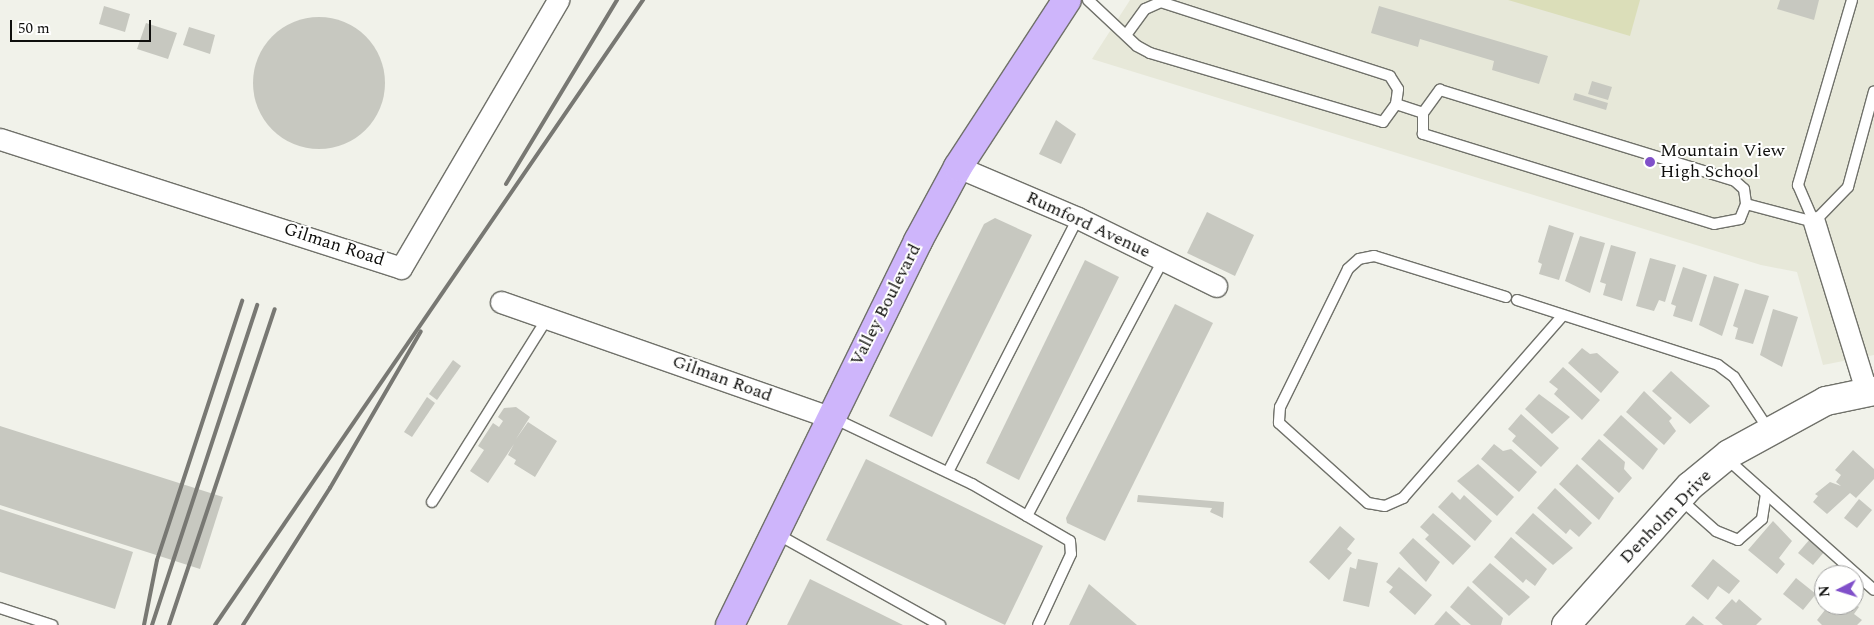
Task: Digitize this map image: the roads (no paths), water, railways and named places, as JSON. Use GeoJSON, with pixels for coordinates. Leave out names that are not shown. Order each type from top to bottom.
{"type":"FeatureCollection","features":[{"type":"Feature","properties":{"kind":"main road","name":"Valley Boulevard"},"geometry":{"type":"LineString","coordinates":[[730,625],[776,533],[830,416],[958,167],[1067,0]]}},
{"type":"Feature","properties":{"kind":"street","name":"Gilman Road"},"geometry":{"type":"LineString","coordinates":[[0,139],[401,268],[558,0]]}},
{"type":"Feature","properties":{"kind":"street","name":"Rumford Avenue"},"geometry":{"type":"LineString","coordinates":[[958,167],[1078,218],[1216,286]]}},
{"type":"Feature","properties":{"kind":"street","name":"Denholm Drive"},"geometry":{"type":"LineString","coordinates":[[1566,625],[1679,498],[1726,457],[1769,430],[1826,401],[1870,390],[1814,222]]}},
{"type":"Feature","properties":{"kind":"street","name":"Gilman Road"},"geometry":{"type":"LineString","coordinates":[[501,302],[830,416]]}},
{"type":"Feature","properties":{"kind":"lane"},"geometry":{"type":"LineString","coordinates":[[1088,0],[1127,34],[1150,53],[1384,122],[1396,104],[1398,89],[1390,76],[1161,2],[1145,9],[1127,34]]}},
{"type":"Feature","properties":{"kind":"lane"},"geometry":{"type":"LineString","coordinates":[[1814,222],[1798,185],[1852,0]]}},
{"type":"Feature","properties":{"kind":"lane"},"geometry":{"type":"LineString","coordinates":[[1435,91],[1453,92],[1736,181],[1744,189],[1746,204],[1740,219],[1714,224],[1423,134],[1423,113],[1435,91]]}},
{"type":"Feature","properties":{"kind":"lane"},"geometry":{"type":"LineString","coordinates":[[1814,222],[1848,187],[1874,91]]}},
{"type":"Feature","properties":{"kind":"lane"},"geometry":{"type":"LineString","coordinates":[[1396,104],[1423,113]]}},
{"type":"Feature","properties":{"kind":"lane"},"geometry":{"type":"LineString","coordinates":[[1746,204],[1814,222]]}},
{"type":"Feature","properties":{"kind":"lane"},"geometry":{"type":"LineString","coordinates":[[948,472],[1078,218]]}},
{"type":"Feature","properties":{"kind":"lane"},"geometry":{"type":"LineString","coordinates":[[1506,297],[1374,256],[1359,259],[1348,269],[1280,407],[1279,423],[1368,503],[1386,506],[1403,498],[1563,315]]}},
{"type":"Feature","properties":{"kind":"lane"},"geometry":{"type":"LineString","coordinates":[[1027,516],[1163,260]]}},
{"type":"Feature","properties":{"kind":"lane"},"geometry":{"type":"LineString","coordinates":[[1516,300],[1718,365],[1734,377],[1769,430]]}},
{"type":"Feature","properties":{"kind":"lane"},"geometry":{"type":"LineString","coordinates":[[432,502],[548,317]]}},
{"type":"Feature","properties":{"kind":"lane"},"geometry":{"type":"LineString","coordinates":[[830,416],[948,472],[1070,541],[1071,554],[1038,625]]}},
{"type":"Feature","properties":{"kind":"lane"},"geometry":{"type":"LineString","coordinates":[[1726,457],[1874,590]]}},
{"type":"Feature","properties":{"kind":"lane"},"geometry":{"type":"LineString","coordinates":[[1679,498],[1721,535],[1738,540],[1762,519],[1766,493]]}},
{"type":"Feature","properties":{"kind":"lane"},"geometry":{"type":"LineString","coordinates":[[776,533],[940,625]]}},
{"type":"Feature","properties":{"kind":"lane"},"geometry":{"type":"LineString","coordinates":[[0,608],[52,625]]}},
{"type":"Feature","properties":{"kind":"railway"},"geometry":{"type":"LineString","coordinates":[[506,184],[617,0]]}},
{"type":"Feature","properties":{"kind":"railway"},"geometry":{"type":"LineString","coordinates":[[215,625],[643,0]]}},
{"type":"Feature","properties":{"kind":"railway"},"geometry":{"type":"LineString","coordinates":[[144,625],[157,560],[242,301]]}},
{"type":"Feature","properties":{"kind":"railway"},"geometry":{"type":"LineString","coordinates":[[152,625],[257,305]]}},
{"type":"Feature","properties":{"kind":"railway"},"geometry":{"type":"LineString","coordinates":[[169,625],[275,309]]}},
{"type":"Feature","properties":{"kind":"railway"},"geometry":{"type":"LineString","coordinates":[[243,625],[330,488],[421,331]]}},
{"type":"Feature","properties":{"kind":"place","name":"Mountain View High School"},"geometry":{"type":"Point","coordinates":[1650,162]}}]}
